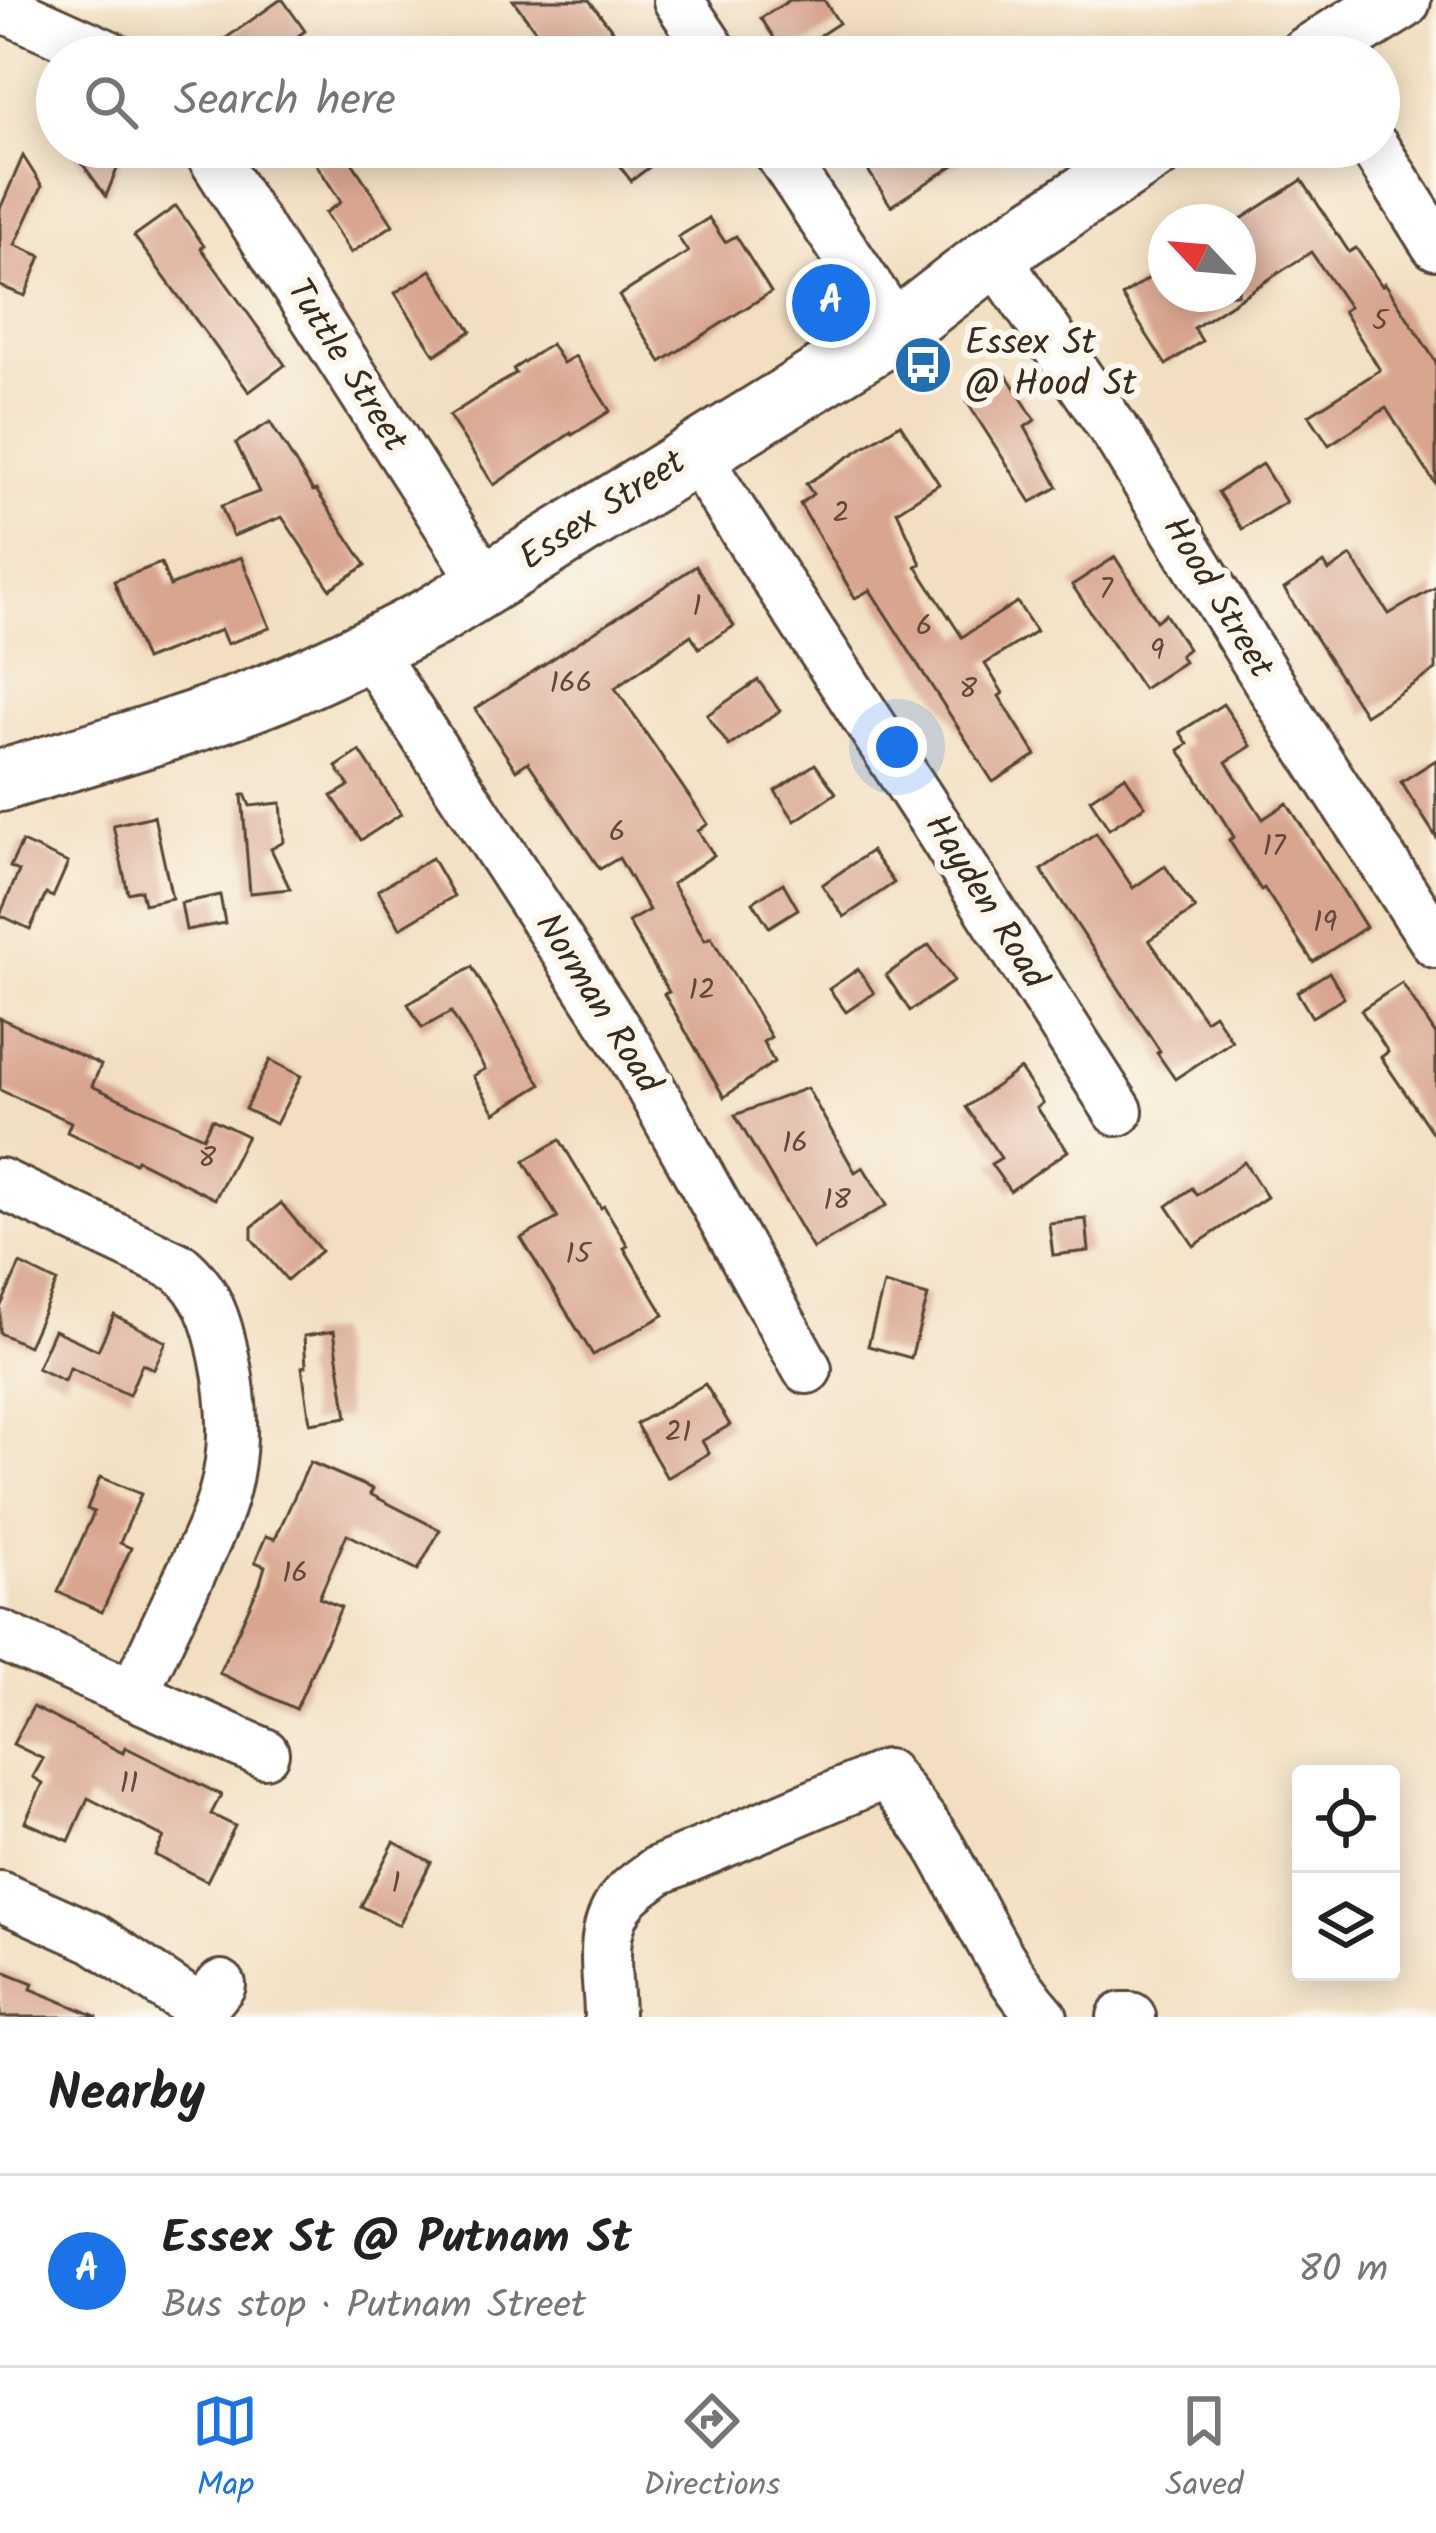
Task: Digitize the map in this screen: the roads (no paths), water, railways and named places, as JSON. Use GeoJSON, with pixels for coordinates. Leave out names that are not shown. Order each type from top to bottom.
{"type":"FeatureCollection","features":[{"type":"Feature","properties":{"kind":"main road"},"geometry":{"type":"LineString","coordinates":[[1344,36],[1400,0]]}},
{"type":"Feature","properties":{"kind":"main road","name":"Essex Street"},"geometry":{"type":"LineString","coordinates":[[0,781],[226,710],[369,650],[487,585],[897,330],[994,255],[1126,168]]}},
{"type":"Feature","properties":{"kind":"street"},"geometry":{"type":"LineString","coordinates":[[678,0],[702,36]]}},
{"type":"Feature","properties":{"kind":"street"},"geometry":{"type":"LineString","coordinates":[[0,6],[66,36]]}},
{"type":"Feature","properties":{"kind":"street","name":"Tuttle Street"},"geometry":{"type":"LineString","coordinates":[[219,168],[487,585]]}},
{"type":"Feature","properties":{"kind":"street"},"geometry":{"type":"LineString","coordinates":[[789,168],[897,330]]}},
{"type":"Feature","properties":{"kind":"street"},"geometry":{"type":"LineString","coordinates":[[1387,168],[1436,245]]}},
{"type":"Feature","properties":{"kind":"street","name":"Hood Street"},"geometry":{"type":"LineString","coordinates":[[994,255],[1119,437],[1292,720],[1436,943]]}},
{"type":"Feature","properties":{"kind":"street","name":"Hayden Road"},"geometry":{"type":"LineString","coordinates":[[694,453],[1118,1111]]}},
{"type":"Feature","properties":{"kind":"street","name":"Norman Road"},"geometry":{"type":"LineString","coordinates":[[369,650],[629,1048],[807,1369]]}},
{"type":"Feature","properties":{"kind":"street"},"geometry":{"type":"LineString","coordinates":[[0,1184],[180,1268],[203,1291],[222,1347],[231,1413],[231,1456],[224,1494],[209,1536],[134,1693]]}},
{"type":"Feature","properties":{"kind":"street"},"geometry":{"type":"LineString","coordinates":[[0,1635],[264,1754]]}},
{"type":"Feature","properties":{"kind":"street"},"geometry":{"type":"LineString","coordinates":[[609,2017],[604,1958],[609,1923],[625,1897],[657,1871],[886,1774],[944,1853],[1019,1990],[1043,2017]]}},
{"type":"Feature","properties":{"kind":"street"},"geometry":{"type":"LineString","coordinates":[[0,1896],[211,1998]]}},
{"type":"Feature","properties":{"kind":"street"},"geometry":{"type":"LineString","coordinates":[[1122,2017],[1131,2017]]}},
{"type":"Feature","properties":{"kind":"place","name":"Essex St @ Putnam St"},"geometry":{"type":"Point","coordinates":[831,303]}},
{"type":"Feature","properties":{"kind":"place","name":"Essex St @ Hood St"},"geometry":{"type":"Point","coordinates":[923,365]}}]}
